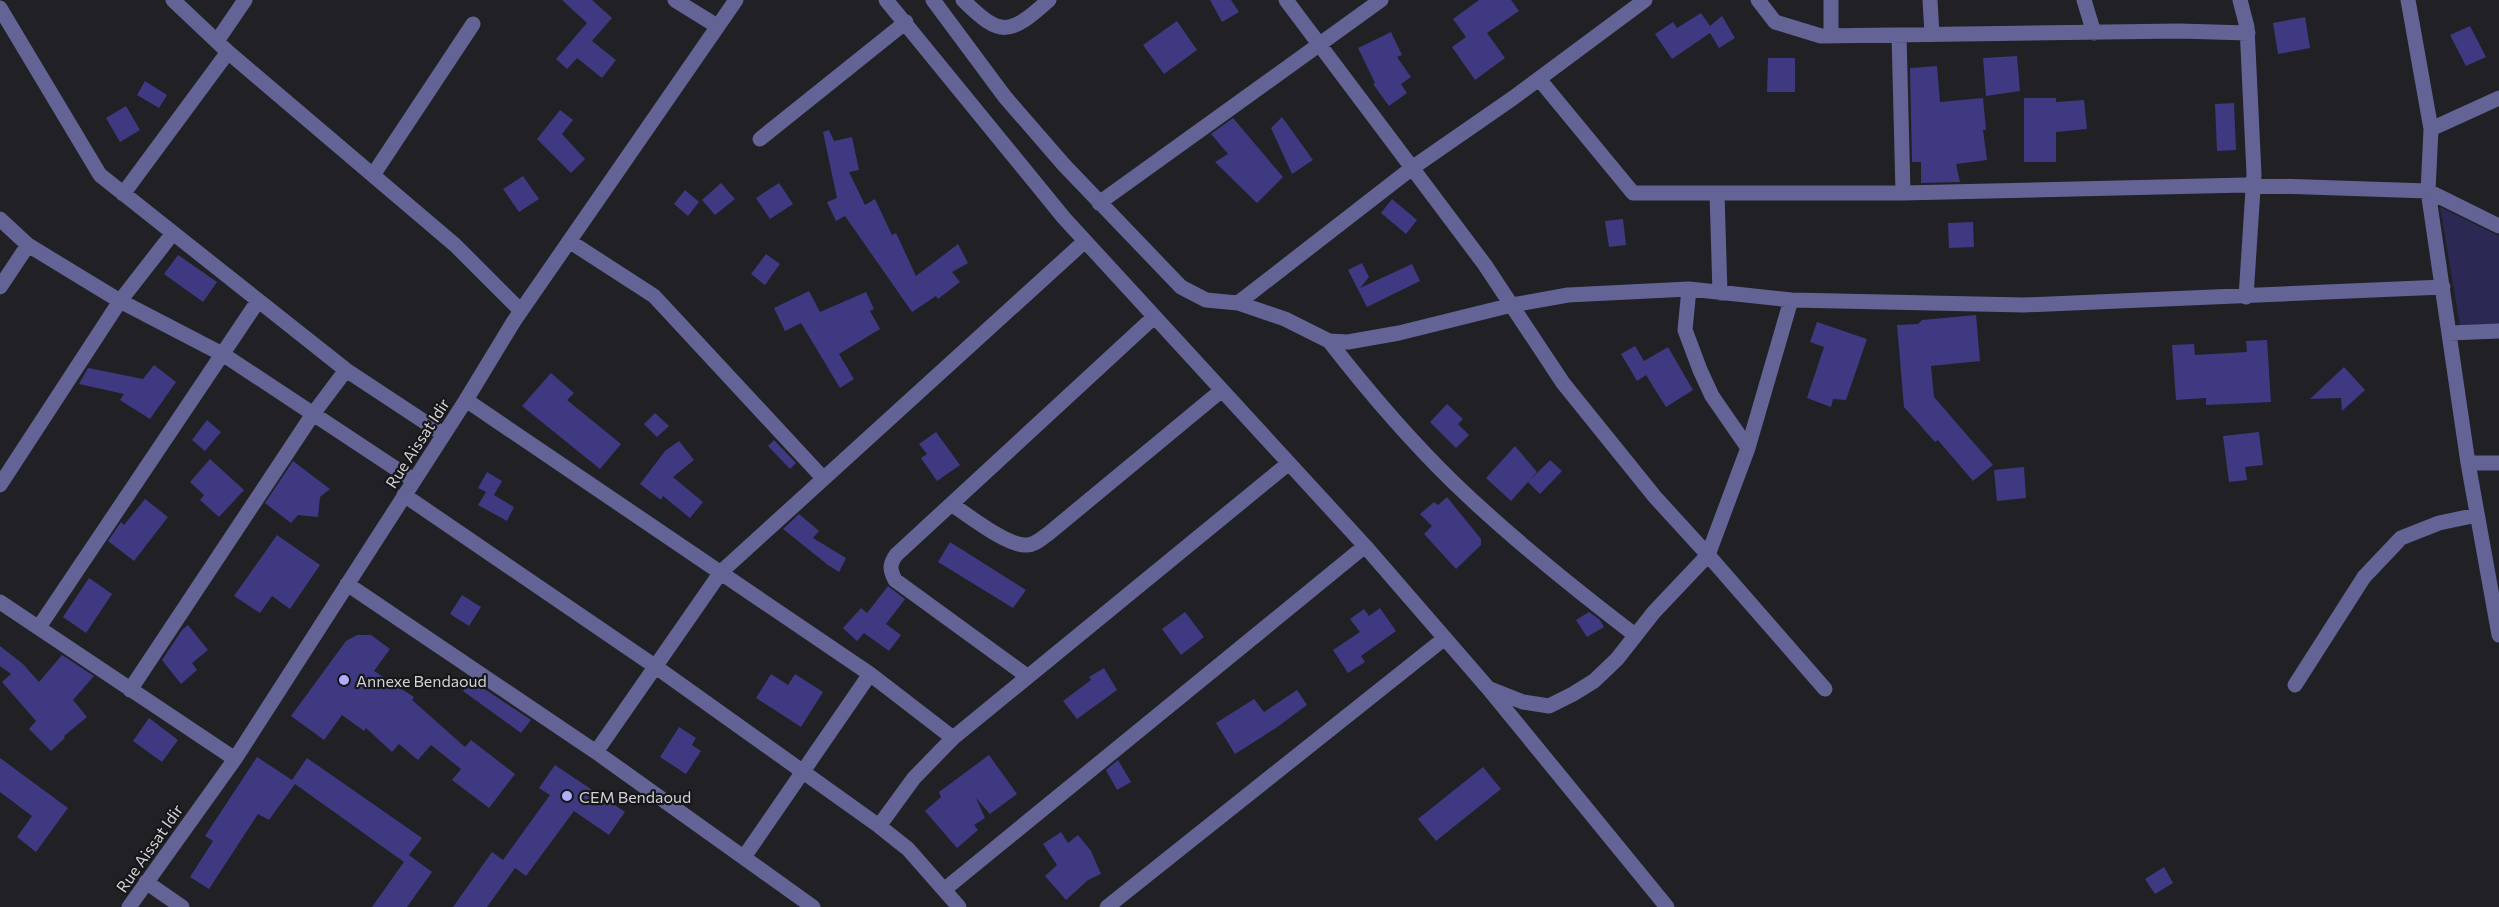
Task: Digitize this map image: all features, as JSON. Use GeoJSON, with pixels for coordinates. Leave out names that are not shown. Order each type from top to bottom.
{"type":"FeatureCollection","features":[{"type":"Feature","properties":{"kind":"street"},"geometry":{"type":"LineString","coordinates":[[173,0],[223,46],[455,245],[521,311]]}},
{"type":"Feature","properties":{"kind":"street"},"geometry":{"type":"LineString","coordinates":[[123,194],[223,46],[245,0]]}},
{"type":"Feature","properties":{"kind":"street"},"geometry":{"type":"LineString","coordinates":[[675,0],[717,26]]}},
{"type":"Feature","properties":{"kind":"street","name":"Rue Aissat Idir"},"geometry":{"type":"LineString","coordinates":[[129,907],[235,759],[521,311],[736,0]]}},
{"type":"Feature","properties":{"kind":"street"},"geometry":{"type":"LineString","coordinates":[[886,0],[1064,218],[1365,546],[1488,688],[1667,907]]}},
{"type":"Feature","properties":{"kind":"street"},"geometry":{"type":"LineString","coordinates":[[933,0],[1005,97],[1099,203],[1181,287],[1206,300],[1238,303],[1285,319],[1329,342],[1354,374],[1452,481],[1526,549],[1635,635]]}},
{"type":"Feature","properties":{"kind":"street"},"geometry":{"type":"LineString","coordinates":[[963,0],[983,20],[999,28],[1021,25],[1049,0]]}},
{"type":"Feature","properties":{"kind":"street"},"geometry":{"type":"LineString","coordinates":[[1286,0],[1512,304],[1563,383],[1656,497],[1825,688]]}},
{"type":"Feature","properties":{"kind":"street"},"geometry":{"type":"LineString","coordinates":[[1099,203],[1381,0]]}},
{"type":"Feature","properties":{"kind":"street"},"geometry":{"type":"LineString","coordinates":[[1238,303],[1412,168],[1645,0]]}},
{"type":"Feature","properties":{"kind":"street"},"geometry":{"type":"LineString","coordinates":[[1758,0],[1775,22],[1821,36],[2248,33]]}},
{"type":"Feature","properties":{"kind":"street"},"geometry":{"type":"LineString","coordinates":[[1831,0],[1831,35]]}},
{"type":"Feature","properties":{"kind":"street"},"geometry":{"type":"LineString","coordinates":[[1930,0],[1932,34]]}},
{"type":"Feature","properties":{"kind":"street"},"geometry":{"type":"LineString","coordinates":[[2084,0],[2094,33]]}},
{"type":"Feature","properties":{"kind":"street"},"geometry":{"type":"LineString","coordinates":[[2240,0],[2248,33],[2253,185],[2246,297]]}},
{"type":"Feature","properties":{"kind":"street"},"geometry":{"type":"LineString","coordinates":[[2410,1],[2431,129],[2428,191],[2468,463],[2499,635]]}},
{"type":"Feature","properties":{"kind":"street"},"geometry":{"type":"LineString","coordinates":[[0,8],[100,175],[346,370],[443,434]]}},
{"type":"Feature","properties":{"kind":"street"},"geometry":{"type":"LineString","coordinates":[[760,139],[906,22]]}},
{"type":"Feature","properties":{"kind":"street"},"geometry":{"type":"LineString","coordinates":[[373,175],[473,24]]}},
{"type":"Feature","properties":{"kind":"street"},"geometry":{"type":"LineString","coordinates":[[1899,35],[1903,193]]}},
{"type":"Feature","properties":{"kind":"street"},"geometry":{"type":"LineString","coordinates":[[1539,78],[1633,193],[1903,193],[2253,185],[2428,191],[2499,226]]}},
{"type":"Feature","properties":{"kind":"street"},"geometry":{"type":"LineString","coordinates":[[2431,129],[2499,98]]}},
{"type":"Feature","properties":{"kind":"street"},"geometry":{"type":"LineString","coordinates":[[1717,193],[1720,292]]}},
{"type":"Feature","properties":{"kind":"street"},"geometry":{"type":"LineString","coordinates":[[0,219],[28,245],[120,302],[224,355],[413,480]]}},
{"type":"Feature","properties":{"kind":"street"},"geometry":{"type":"LineString","coordinates":[[0,485],[120,302],[173,233]]}},
{"type":"Feature","properties":{"kind":"street"},"geometry":{"type":"LineString","coordinates":[[569,241],[654,296],[823,478]]}},
{"type":"Feature","properties":{"kind":"street"},"geometry":{"type":"LineString","coordinates":[[596,752],[721,572],[1085,241]]}},
{"type":"Feature","properties":{"kind":"street"},"geometry":{"type":"LineString","coordinates":[[0,287],[28,245]]}},
{"type":"Feature","properties":{"kind":"street"},"geometry":{"type":"LineString","coordinates":[[1329,342],[1359,341],[1512,304],[1568,295],[1689,289],[1791,300],[2024,305],[2443,287]]}},
{"type":"Feature","properties":{"kind":"street"},"geometry":{"type":"LineString","coordinates":[[1689,289],[1685,330],[1712,396],[1748,448]]}},
{"type":"Feature","properties":{"kind":"street"},"geometry":{"type":"LineString","coordinates":[[1488,688],[1523,702],[1549,706],[1573,694],[1594,681],[1617,659],[1635,635],[1708,555],[1748,448],[1791,300]]}},
{"type":"Feature","properties":{"kind":"street"},"geometry":{"type":"LineString","coordinates":[[39,627],[258,302]]}},
{"type":"Feature","properties":{"kind":"street"},"geometry":{"type":"LineString","coordinates":[[1027,676],[895,580],[890,571],[890,562],[1154,317]]}},
{"type":"Feature","properties":{"kind":"street"},"geometry":{"type":"LineString","coordinates":[[2450,333],[2499,331]]}},
{"type":"Feature","properties":{"kind":"street"},"geometry":{"type":"LineString","coordinates":[[130,690],[314,414],[346,370]]}},
{"type":"Feature","properties":{"kind":"street"},"geometry":{"type":"LineString","coordinates":[[951,504],[1019,544],[1031,544],[1048,534],[1222,390]]}},
{"type":"Feature","properties":{"kind":"street"},"geometry":{"type":"LineString","coordinates":[[466,400],[870,674],[953,738]]}},
{"type":"Feature","properties":{"kind":"street"},"geometry":{"type":"LineString","coordinates":[[879,826],[914,778],[953,738],[1289,463]]}},
{"type":"Feature","properties":{"kind":"street"},"geometry":{"type":"LineString","coordinates":[[2468,463],[2499,463]]}},
{"type":"Feature","properties":{"kind":"street"},"geometry":{"type":"LineString","coordinates":[[404,495],[656,667],[879,826],[908,849],[945,889],[958,907]]}},
{"type":"Feature","properties":{"kind":"street"},"geometry":{"type":"LineString","coordinates":[[2295,685],[2364,577],[2401,538],[2439,523],[2477,515]]}},
{"type":"Feature","properties":{"kind":"street"},"geometry":{"type":"LineString","coordinates":[[945,889],[1365,546]]}},
{"type":"Feature","properties":{"kind":"street"},"geometry":{"type":"LineString","coordinates":[[347,584],[596,752],[813,907]]}},
{"type":"Feature","properties":{"kind":"street"},"geometry":{"type":"LineString","coordinates":[[0,602],[235,759]]}},
{"type":"Feature","properties":{"kind":"street"},"geometry":{"type":"LineString","coordinates":[[1107,907],[1445,638]]}},
{"type":"Feature","properties":{"kind":"street"},"geometry":{"type":"LineString","coordinates":[[744,857],[801,771],[870,674]]}},
{"type":"Feature","properties":{"kind":"street"},"geometry":{"type":"LineString","coordinates":[[146,882],[182,907]]}},
{"type":"Feature","properties":{"kind":"shaded area"},"geometry":{"type":"Polygon","coordinates":[[[2440,207],[2499,236],[2499,324],[2460,325],[2440,207]]]}},
{"type":"Feature","properties":{"kind":"building"},"geometry":{"type":"Polygon","coordinates":[[[562,0],[592,0],[612,18],[592,41],[616,60],[602,78],[577,58],[567,69],[556,59],[587,23],[562,0]]]}},
{"type":"Feature","properties":{"kind":"building"},"geometry":{"type":"Polygon","coordinates":[[[1210,0],[1231,0],[1239,12],[1222,22],[1210,0]]]}},
{"type":"Feature","properties":{"kind":"building"},"geometry":{"type":"Polygon","coordinates":[[[1479,0],[1511,0],[1519,11],[1487,33],[1505,58],[1475,80],[1452,47],[1466,37],[1453,19],[1479,0]]]}},
{"type":"Feature","properties":{"kind":"building"},"geometry":{"type":"Polygon","coordinates":[[[1701,13],[1710,26],[1722,16],[1735,38],[1719,48],[1710,33],[1672,59],[1655,34],[1673,22],[1677,28],[1701,13]]]}},
{"type":"Feature","properties":{"kind":"building"},"geometry":{"type":"Polygon","coordinates":[[[2305,17],[2310,48],[2278,54],[2273,23],[2305,17]]]}},
{"type":"Feature","properties":{"kind":"building"},"geometry":{"type":"Polygon","coordinates":[[[1177,21],[1197,50],[1164,74],[1143,45],[1177,21]]]}},
{"type":"Feature","properties":{"kind":"building"},"geometry":{"type":"Polygon","coordinates":[[[2470,26],[2486,57],[2466,66],[2450,35],[2470,26]]]}},
{"type":"Feature","properties":{"kind":"building"},"geometry":{"type":"Polygon","coordinates":[[[1391,32],[1402,55],[1397,57],[1411,77],[1401,84],[1407,93],[1389,106],[1373,84],[1375,83],[1358,48],[1391,32]]]}},
{"type":"Feature","properties":{"kind":"building"},"geometry":{"type":"Polygon","coordinates":[[[2017,56],[2020,91],[1986,96],[1983,58],[2017,56]]]}},
{"type":"Feature","properties":{"kind":"building"},"geometry":{"type":"Polygon","coordinates":[[[1768,58],[1795,58],[1795,92],[1767,92],[1768,58]]]}},
{"type":"Feature","properties":{"kind":"building"},"geometry":{"type":"Polygon","coordinates":[[[1937,66],[1940,102],[1983,98],[1986,130],[1983,130],[1987,160],[1956,164],[1960,182],[1921,183],[1921,162],[1912,162],[1910,68],[1937,66]]]}},
{"type":"Feature","properties":{"kind":"building"},"geometry":{"type":"Polygon","coordinates":[[[145,81],[167,95],[159,108],[137,95],[145,81]]]}},
{"type":"Feature","properties":{"kind":"building"},"geometry":{"type":"Polygon","coordinates":[[[2024,98],[2056,98],[2056,102],[2084,100],[2087,129],[2056,132],[2056,162],[2024,162],[2024,98]]]}},
{"type":"Feature","properties":{"kind":"building"},"geometry":{"type":"Polygon","coordinates":[[[2234,103],[2236,150],[2217,151],[2215,104],[2234,103]]]}},
{"type":"Feature","properties":{"kind":"building"},"geometry":{"type":"Polygon","coordinates":[[[126,106],[140,130],[120,142],[106,118],[126,106]]]}},
{"type":"Feature","properties":{"kind":"building"},"geometry":{"type":"Polygon","coordinates":[[[560,110],[573,120],[562,134],[585,159],[571,173],[537,139],[560,110]]]}},
{"type":"Feature","properties":{"kind":"building"},"geometry":{"type":"Polygon","coordinates":[[[1282,117],[1313,160],[1292,174],[1271,128],[1282,117]]]}},
{"type":"Feature","properties":{"kind":"building"},"geometry":{"type":"Polygon","coordinates":[[[1233,118],[1283,177],[1257,203],[1215,162],[1228,154],[1211,134],[1233,118]]]}},
{"type":"Feature","properties":{"kind":"building"},"geometry":{"type":"Polygon","coordinates":[[[829,130],[834,141],[852,137],[859,170],[849,172],[865,205],[875,199],[892,235],[896,233],[916,276],[958,244],[968,263],[952,272],[960,282],[938,299],[936,296],[912,312],[845,216],[836,221],[827,202],[837,198],[823,132],[829,130]]]}},
{"type":"Feature","properties":{"kind":"building"},"geometry":{"type":"Polygon","coordinates":[[[523,176],[539,199],[519,212],[503,189],[523,176]]]}},
{"type":"Feature","properties":{"kind":"building"},"geometry":{"type":"Polygon","coordinates":[[[721,183],[735,199],[715,215],[702,200],[721,183]]]}},
{"type":"Feature","properties":{"kind":"building"},"geometry":{"type":"Polygon","coordinates":[[[779,183],[793,204],[770,219],[756,198],[779,183]]]}},
{"type":"Feature","properties":{"kind":"building"},"geometry":{"type":"Polygon","coordinates":[[[685,190],[699,202],[688,216],[674,204],[685,190]]]}},
{"type":"Feature","properties":{"kind":"building"},"geometry":{"type":"Polygon","coordinates":[[[1392,199],[1417,220],[1406,234],[1381,213],[1392,199]]]}},
{"type":"Feature","properties":{"kind":"building"},"geometry":{"type":"Polygon","coordinates":[[[1623,219],[1626,245],[1609,247],[1605,221],[1623,219]]]}},
{"type":"Feature","properties":{"kind":"building"},"geometry":{"type":"Polygon","coordinates":[[[1973,222],[1974,247],[1949,248],[1948,223],[1973,222]]]}},
{"type":"Feature","properties":{"kind":"building"},"geometry":{"type":"Polygon","coordinates":[[[766,254],[780,264],[765,285],[751,274],[766,254]]]}},
{"type":"Feature","properties":{"kind":"building"},"geometry":{"type":"Polygon","coordinates":[[[178,255],[217,282],[203,302],[164,274],[178,255]]]}},
{"type":"Feature","properties":{"kind":"building"},"geometry":{"type":"Polygon","coordinates":[[[1362,263],[1369,277],[1360,288],[1412,264],[1420,281],[1367,307],[1348,270],[1362,263]]]}},
{"type":"Feature","properties":{"kind":"building"},"geometry":{"type":"Polygon","coordinates":[[[809,291],[820,312],[866,292],[874,309],[870,311],[880,329],[839,354],[854,379],[840,388],[801,323],[785,331],[774,308],[809,291]]]}},
{"type":"Feature","properties":{"kind":"building"},"geometry":{"type":"Polygon","coordinates":[[[1976,315],[1980,361],[1931,366],[1934,397],[1993,465],[1973,481],[1938,440],[1935,442],[1904,407],[1897,325],[1918,324],[1922,320],[1976,315]]]}},
{"type":"Feature","properties":{"kind":"building"},"geometry":{"type":"Polygon","coordinates":[[[1817,322],[1867,339],[1846,400],[1833,399],[1831,407],[1807,398],[1824,347],[1810,342],[1817,322]]]}},
{"type":"Feature","properties":{"kind":"building"},"geometry":{"type":"Polygon","coordinates":[[[2267,340],[2271,402],[2206,405],[2206,398],[2176,400],[2172,345],[2194,344],[2195,355],[2247,352],[2246,341],[2267,340]]]}},
{"type":"Feature","properties":{"kind":"building"},"geometry":{"type":"Polygon","coordinates":[[[1635,346],[1644,361],[1668,347],[1693,390],[1666,407],[1646,375],[1637,381],[1621,354],[1635,346]]]}},
{"type":"Feature","properties":{"kind":"building"},"geometry":{"type":"Polygon","coordinates":[[[154,365],[176,382],[150,419],[120,400],[124,394],[79,384],[88,368],[143,379],[154,365]]]}},
{"type":"Feature","properties":{"kind":"building"},"geometry":{"type":"Polygon","coordinates":[[[2344,367],[2365,390],[2342,411],[2341,398],[2310,399],[2344,367]]]}},
{"type":"Feature","properties":{"kind":"building"},"geometry":{"type":"Polygon","coordinates":[[[551,373],[574,393],[567,400],[621,444],[600,469],[522,406],[551,373]]]}},
{"type":"Feature","properties":{"kind":"building"},"geometry":{"type":"Polygon","coordinates":[[[1447,404],[1463,419],[1458,424],[1469,435],[1456,448],[1430,422],[1447,404]]]}},
{"type":"Feature","properties":{"kind":"building"},"geometry":{"type":"Polygon","coordinates":[[[655,413],[669,426],[657,437],[644,424],[655,413]]]}},
{"type":"Feature","properties":{"kind":"building"},"geometry":{"type":"Polygon","coordinates":[[[207,420],[221,432],[205,451],[192,440],[207,420]]]}},
{"type":"Feature","properties":{"kind":"building"},"geometry":{"type":"Polygon","coordinates":[[[936,432],[960,465],[937,481],[921,458],[927,454],[919,444],[936,432]]]}},
{"type":"Feature","properties":{"kind":"building"},"geometry":{"type":"Polygon","coordinates":[[[2259,432],[2263,465],[2245,467],[2247,480],[2229,482],[2223,436],[2259,432]]]}},
{"type":"Feature","properties":{"kind":"building"},"geometry":{"type":"Polygon","coordinates":[[[774,440],[796,463],[790,469],[768,446],[774,440]]]}},
{"type":"Feature","properties":{"kind":"building"},"geometry":{"type":"Polygon","coordinates":[[[679,441],[694,460],[673,477],[703,502],[690,518],[663,496],[661,500],[640,484],[665,451],[679,441]]]}},
{"type":"Feature","properties":{"kind":"building"},"geometry":{"type":"Polygon","coordinates":[[[1515,446],[1537,472],[1511,501],[1486,478],[1515,446]]]}},
{"type":"Feature","properties":{"kind":"building"},"geometry":{"type":"Polygon","coordinates":[[[210,459],[244,490],[219,517],[200,500],[204,495],[190,482],[210,459]]]}},
{"type":"Feature","properties":{"kind":"building"},"geometry":{"type":"Polygon","coordinates":[[[1550,460],[1562,471],[1540,494],[1528,482],[1550,460]]]}},
{"type":"Feature","properties":{"kind":"building"},"geometry":{"type":"Polygon","coordinates":[[[293,461],[330,489],[320,497],[318,517],[298,515],[291,523],[265,503],[293,461]]]}},
{"type":"Feature","properties":{"kind":"building"},"geometry":{"type":"Polygon","coordinates":[[[2024,467],[2026,498],[1997,501],[1994,470],[2024,467]]]}},
{"type":"Feature","properties":{"kind":"building"},"geometry":{"type":"Polygon","coordinates":[[[487,472],[502,481],[494,495],[514,507],[507,521],[478,505],[486,492],[478,488],[487,472]]]}},
{"type":"Feature","properties":{"kind":"building"},"geometry":{"type":"Polygon","coordinates":[[[1447,497],[1481,539],[1481,545],[1456,569],[1424,534],[1432,526],[1420,514],[1434,502],[1438,505],[1447,497]]]}},
{"type":"Feature","properties":{"kind":"building"},"geometry":{"type":"Polygon","coordinates":[[[145,499],[168,517],[134,561],[108,541],[121,522],[124,525],[145,499]]]}},
{"type":"Feature","properties":{"kind":"building"},"geometry":{"type":"Polygon","coordinates":[[[799,514],[819,531],[813,538],[846,558],[839,572],[783,529],[799,514]]]}},
{"type":"Feature","properties":{"kind":"building"},"geometry":{"type":"Polygon","coordinates":[[[277,535],[320,565],[290,609],[272,596],[260,613],[234,596],[277,535]]]}},
{"type":"Feature","properties":{"kind":"building"},"geometry":{"type":"Polygon","coordinates":[[[950,542],[1026,590],[1013,608],[938,562],[950,542]]]}},
{"type":"Feature","properties":{"kind":"building"},"geometry":{"type":"Polygon","coordinates":[[[89,578],[112,594],[86,633],[63,617],[89,578]]]}},
{"type":"Feature","properties":{"kind":"building"},"geometry":{"type":"Polygon","coordinates":[[[888,586],[905,599],[886,624],[901,635],[889,651],[864,633],[857,641],[843,628],[861,608],[867,613],[888,586]]]}},
{"type":"Feature","properties":{"kind":"building"},"geometry":{"type":"Polygon","coordinates":[[[462,595],[481,607],[469,626],[450,614],[462,595]]]}},
{"type":"Feature","properties":{"kind":"building"},"geometry":{"type":"Polygon","coordinates":[[[1380,608],[1396,631],[1361,656],[1365,662],[1348,673],[1333,650],[1360,632],[1350,619],[1364,609],[1369,616],[1380,608]]]}},
{"type":"Feature","properties":{"kind":"building"},"geometry":{"type":"Polygon","coordinates":[[[1185,612],[1204,637],[1181,655],[1162,629],[1185,612]]]}},
{"type":"Feature","properties":{"kind":"building"},"geometry":{"type":"Polygon","coordinates":[[[1589,612],[1600,620],[1604,627],[1587,637],[1576,620],[1589,612]]]}},
{"type":"Feature","properties":{"kind":"building"},"geometry":{"type":"Polygon","coordinates":[[[188,625],[208,650],[192,663],[197,670],[181,684],[162,660],[182,630],[188,625]]]}},
{"type":"Feature","properties":{"kind":"building"},"geometry":{"type":"Polygon","coordinates":[[[357,635],[371,635],[390,649],[374,671],[414,697],[412,700],[465,747],[471,740],[515,774],[489,808],[452,780],[461,769],[431,745],[418,760],[399,744],[392,752],[366,728],[364,731],[342,715],[324,740],[291,716],[346,641],[357,635]]]}},
{"type":"Feature","properties":{"kind":"building"},"geometry":{"type":"Polygon","coordinates":[[[0,646],[23,664],[39,682],[62,655],[94,676],[73,700],[87,717],[64,736],[65,738],[51,751],[29,729],[36,721],[2,682],[11,674],[0,666],[0,646]]]}},
{"type":"Feature","properties":{"kind":"building"},"geometry":{"type":"Polygon","coordinates":[[[1104,668],[1117,690],[1077,719],[1063,701],[1091,680],[1089,677],[1104,668]]]}},
{"type":"Feature","properties":{"kind":"building"},"geometry":{"type":"Polygon","coordinates":[[[771,674],[788,685],[795,674],[823,692],[801,727],[756,698],[771,674]]]}},
{"type":"Feature","properties":{"kind":"building"},"geometry":{"type":"Polygon","coordinates":[[[471,680],[531,720],[521,733],[463,691],[471,680]]]}},
{"type":"Feature","properties":{"kind":"building"},"geometry":{"type":"Polygon","coordinates":[[[1297,690],[1307,705],[1235,754],[1216,723],[1254,699],[1264,712],[1297,690]]]}},
{"type":"Feature","properties":{"kind":"building"},"geometry":{"type":"Polygon","coordinates":[[[149,718],[178,740],[162,762],[133,741],[149,718]]]}},
{"type":"Feature","properties":{"kind":"building"},"geometry":{"type":"Polygon","coordinates":[[[679,727],[696,738],[692,745],[701,751],[686,774],[660,757],[679,727]]]}},
{"type":"Feature","properties":{"kind":"building"},"geometry":{"type":"Polygon","coordinates":[[[989,755],[1017,794],[990,814],[976,798],[985,818],[974,825],[978,830],[957,848],[925,811],[941,797],[939,792],[989,755]]]}},
{"type":"Feature","properties":{"kind":"building"},"geometry":{"type":"Polygon","coordinates":[[[257,757],[292,780],[307,758],[422,838],[409,855],[432,872],[407,907],[372,907],[404,862],[295,784],[269,820],[258,814],[209,889],[190,877],[213,841],[205,836],[257,757]]]}},
{"type":"Feature","properties":{"kind":"building"},"geometry":{"type":"Polygon","coordinates":[[[0,758],[68,808],[36,852],[17,837],[32,816],[0,792],[0,758]]]}},
{"type":"Feature","properties":{"kind":"building"},"geometry":{"type":"Polygon","coordinates":[[[1118,760],[1131,782],[1117,790],[1106,770],[1118,760]]]}},
{"type":"Feature","properties":{"kind":"building"},"geometry":{"type":"Polygon","coordinates":[[[555,765],[625,812],[609,835],[574,811],[526,876],[515,868],[487,907],[453,907],[492,852],[503,860],[550,795],[539,788],[555,765]]]}},
{"type":"Feature","properties":{"kind":"building"},"geometry":{"type":"Polygon","coordinates":[[[1483,767],[1501,789],[1436,841],[1418,819],[1483,767]]]}},
{"type":"Feature","properties":{"kind":"building"},"geometry":{"type":"Polygon","coordinates":[[[1061,832],[1068,843],[1078,835],[1091,851],[1101,874],[1088,880],[1066,900],[1045,876],[1057,865],[1043,844],[1061,832]]]}},
{"type":"Feature","properties":{"kind":"building"},"geometry":{"type":"Polygon","coordinates":[[[2164,867],[2173,883],[2155,894],[2145,879],[2164,867]]]}},
{"type":"Feature","properties":{"kind":"place","name":"Annexe Bendaoud"},"geometry":{"type":"Point","coordinates":[344,680]}},
{"type":"Feature","properties":{"kind":"place","name":"CEM Bendaoud"},"geometry":{"type":"Point","coordinates":[567,796]}}]}
